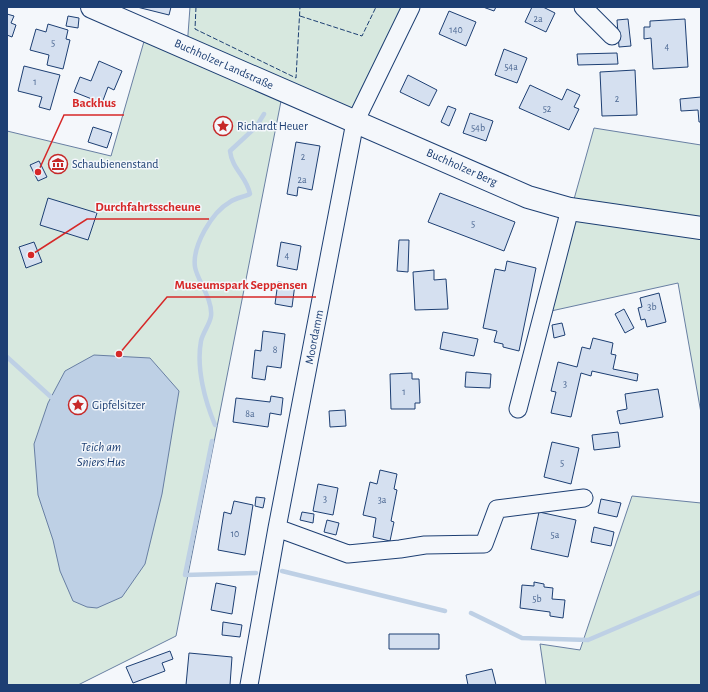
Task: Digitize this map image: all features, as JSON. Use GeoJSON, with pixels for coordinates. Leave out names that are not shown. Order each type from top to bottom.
{"type":"FeatureCollection","features":[{"type":"Feature","properties":{"kind":"main road","name":"Buchholzer Landstraße"},"geometry":{"type":"LineString","coordinates":[[92,7],[356,122]]}},
{"type":"Feature","properties":{"kind":"main road","name":"Buchholzer Berg"},"geometry":{"type":"LineString","coordinates":[[356,122],[528,197],[570,209],[701,228]]}},
{"type":"Feature","properties":{"kind":"street","name":"Moordamm"},"geometry":{"type":"LineString","coordinates":[[249,685],[277,528],[356,122],[411,7]]}},
{"type":"Feature","properties":{"kind":"street"},"geometry":{"type":"LineString","coordinates":[[583,7],[612,36]]}},
{"type":"Feature","properties":{"kind":"street"},"geometry":{"type":"LineString","coordinates":[[518,409],[570,209]]}},
{"type":"Feature","properties":{"kind":"street"},"geometry":{"type":"LineString","coordinates":[[277,528],[348,554],[425,545],[484,544],[497,509],[584,498]]}},
{"type":"Feature","properties":{"kind":"shaded area"},"geometry":{"type":"Polygon","coordinates":[[[190,7],[411,7],[355,122],[283,91],[176,636],[78,685],[7,685],[7,131],[111,156],[147,31],[187,48],[190,7]]]}},
{"type":"Feature","properties":{"kind":"shaded area"},"geometry":{"type":"Polygon","coordinates":[[[594,128],[701,145],[701,413],[678,283],[542,313],[594,128]]]}},
{"type":"Feature","properties":{"kind":"shaded area"},"geometry":{"type":"Polygon","coordinates":[[[632,496],[701,503],[701,685],[546,685],[540,644],[580,650],[632,496]]]}},
{"type":"Feature","properties":{"kind":"water","name":"Teich am Sniers Hus"},"geometry":{"type":"Polygon","coordinates":[[[94,355],[150,358],[179,391],[162,494],[145,564],[122,597],[97,608],[87,607],[73,601],[60,571],[53,540],[38,495],[34,444],[48,403],[65,371],[94,355]]]}},
{"type":"Feature","properties":{"kind":"building"},"geometry":{"type":"Polygon","coordinates":[[[137,7],[171,7],[169,15],[137,7]]]}},
{"type":"Feature","properties":{"kind":"building"},"geometry":{"type":"Polygon","coordinates":[[[483,7],[496,7],[494,11],[483,7]]]}},
{"type":"Feature","properties":{"kind":"building"},"geometry":{"type":"Polygon","coordinates":[[[532,7],[543,7],[555,13],[546,32],[525,22],[532,7]]]}},
{"type":"Feature","properties":{"kind":"building"},"geometry":{"type":"Polygon","coordinates":[[[449,11],[476,22],[466,46],[439,34],[449,11]]]}},
{"type":"Feature","properties":{"kind":"building"},"geometry":{"type":"Polygon","coordinates":[[[7,14],[14,16],[11,23],[16,25],[12,37],[7,35],[7,14]]]}},
{"type":"Feature","properties":{"kind":"building"},"geometry":{"type":"Polygon","coordinates":[[[68,16],[79,18],[78,28],[66,26],[68,16]]]}},
{"type":"Feature","properties":{"kind":"building"},"geometry":{"type":"Polygon","coordinates":[[[628,19],[631,46],[619,47],[617,20],[628,19]]]}},
{"type":"Feature","properties":{"kind":"building"},"geometry":{"type":"Polygon","coordinates":[[[685,19],[688,67],[653,69],[651,38],[644,39],[644,27],[650,27],[650,21],[685,19]]]}},
{"type":"Feature","properties":{"kind":"building"},"geometry":{"type":"Polygon","coordinates":[[[48,24],[68,30],[66,39],[70,40],[63,69],[47,65],[49,55],[30,50],[36,29],[46,32],[48,24]]]}},
{"type":"Feature","properties":{"kind":"building"},"geometry":{"type":"Polygon","coordinates":[[[504,49],[527,58],[517,83],[495,75],[504,49]]]}},
{"type":"Feature","properties":{"kind":"building"},"geometry":{"type":"Polygon","coordinates":[[[617,53],[618,64],[578,65],[577,54],[617,53]]]}},
{"type":"Feature","properties":{"kind":"building"},"geometry":{"type":"Polygon","coordinates":[[[99,61],[122,71],[114,90],[108,87],[102,103],[74,92],[80,77],[91,81],[99,61]]]}},
{"type":"Feature","properties":{"kind":"building"},"geometry":{"type":"Polygon","coordinates":[[[24,66],[60,75],[50,110],[39,107],[42,97],[18,91],[24,66]]]}},
{"type":"Feature","properties":{"kind":"building"},"geometry":{"type":"Polygon","coordinates":[[[635,70],[637,115],[602,116],[600,72],[635,70]]]}},
{"type":"Feature","properties":{"kind":"building"},"geometry":{"type":"Polygon","coordinates":[[[408,75],[437,90],[429,106],[400,92],[408,75]]]}},
{"type":"Feature","properties":{"kind":"building"},"geometry":{"type":"Polygon","coordinates":[[[530,85],[562,100],[567,89],[580,95],[574,107],[579,109],[569,130],[519,108],[530,85]]]}},
{"type":"Feature","properties":{"kind":"building"},"geometry":{"type":"Polygon","coordinates":[[[701,97],[701,122],[699,122],[698,110],[681,111],[680,99],[701,97]]]}},
{"type":"Feature","properties":{"kind":"building"},"geometry":{"type":"Polygon","coordinates":[[[448,106],[456,109],[449,126],[441,122],[448,106]]]}},
{"type":"Feature","properties":{"kind":"building"},"geometry":{"type":"Polygon","coordinates":[[[470,113],[493,121],[486,141],[463,133],[470,113]]]}},
{"type":"Feature","properties":{"kind":"building"},"geometry":{"type":"Polygon","coordinates":[[[93,127],[112,133],[107,148],[88,142],[93,127]]]}},
{"type":"Feature","properties":{"kind":"building"},"geometry":{"type":"Polygon","coordinates":[[[296,142],[320,146],[312,190],[298,187],[297,196],[287,194],[296,142]]]}},
{"type":"Feature","properties":{"kind":"building","name":"Schaubienenstand"},"geometry":{"type":"Polygon","coordinates":[[[58,155],[62,171],[58,172],[53,157],[58,155]]]}},
{"type":"Feature","properties":{"kind":"building"},"geometry":{"type":"Polygon","coordinates":[[[39,161],[47,177],[38,181],[30,165],[39,161]]]}},
{"type":"Feature","properties":{"kind":"building"},"geometry":{"type":"Polygon","coordinates":[[[440,193],[515,222],[504,251],[428,222],[440,193]]]}},
{"type":"Feature","properties":{"kind":"building"},"geometry":{"type":"Polygon","coordinates":[[[48,198],[97,213],[88,240],[40,225],[48,198]]]}},
{"type":"Feature","properties":{"kind":"building"},"geometry":{"type":"Polygon","coordinates":[[[399,240],[409,240],[408,272],[397,271],[399,240]]]}},
{"type":"Feature","properties":{"kind":"building"},"geometry":{"type":"Polygon","coordinates":[[[34,242],[42,262],[26,268],[19,247],[34,242]]]}},
{"type":"Feature","properties":{"kind":"building"},"geometry":{"type":"Polygon","coordinates":[[[281,242],[301,246],[297,270],[277,266],[281,242]]]}},
{"type":"Feature","properties":{"kind":"building"},"geometry":{"type":"Polygon","coordinates":[[[507,261],[536,268],[519,351],[503,347],[503,344],[494,342],[497,331],[483,328],[495,269],[505,271],[507,261]]]}},
{"type":"Feature","properties":{"kind":"building"},"geometry":{"type":"Polygon","coordinates":[[[434,270],[434,280],[446,279],[448,309],[415,310],[413,272],[434,270]]]}},
{"type":"Feature","properties":{"kind":"building"},"geometry":{"type":"Polygon","coordinates":[[[278,282],[295,284],[292,307],[275,304],[278,282]]]}},
{"type":"Feature","properties":{"kind":"building"},"geometry":{"type":"Polygon","coordinates":[[[659,293],[666,322],[647,327],[645,319],[641,320],[638,308],[642,307],[640,298],[659,293]]]}},
{"type":"Feature","properties":{"kind":"building"},"geometry":{"type":"Polygon","coordinates":[[[624,309],[634,328],[625,333],[615,314],[624,309]]]}},
{"type":"Feature","properties":{"kind":"building"},"geometry":{"type":"Polygon","coordinates":[[[562,323],[565,335],[554,338],[552,325],[562,323]]]}},
{"type":"Feature","properties":{"kind":"building"},"geometry":{"type":"Polygon","coordinates":[[[263,331],[285,334],[281,368],[267,366],[265,380],[252,378],[255,350],[261,351],[263,331]]]}},
{"type":"Feature","properties":{"kind":"building"},"geometry":{"type":"Polygon","coordinates":[[[443,332],[478,339],[474,356],[440,349],[443,332]]]}},
{"type":"Feature","properties":{"kind":"building"},"geometry":{"type":"Polygon","coordinates":[[[593,338],[613,343],[611,354],[616,355],[613,369],[638,374],[637,381],[592,371],[591,376],[581,373],[571,417],[551,413],[556,392],[551,391],[558,362],[577,367],[582,347],[590,349],[593,338]]]}},
{"type":"Feature","properties":{"kind":"building"},"geometry":{"type":"Polygon","coordinates":[[[466,372],[491,374],[490,388],[465,387],[466,372]]]}},
{"type":"Feature","properties":{"kind":"building"},"geometry":{"type":"Polygon","coordinates":[[[412,373],[412,379],[419,379],[420,403],[415,403],[415,409],[391,409],[390,374],[412,373]]]}},
{"type":"Feature","properties":{"kind":"building"},"geometry":{"type":"Polygon","coordinates":[[[658,389],[663,417],[620,424],[617,411],[627,409],[625,394],[658,389]]]}},
{"type":"Feature","properties":{"kind":"building"},"geometry":{"type":"Polygon","coordinates":[[[271,396],[283,398],[281,415],[270,413],[268,427],[233,422],[236,398],[270,402],[271,396]]]}},
{"type":"Feature","properties":{"kind":"building"},"geometry":{"type":"Polygon","coordinates":[[[345,410],[346,426],[330,427],[329,411],[345,410]]]}},
{"type":"Feature","properties":{"kind":"building"},"geometry":{"type":"Polygon","coordinates":[[[618,432],[620,447],[594,450],[592,435],[618,432]]]}},
{"type":"Feature","properties":{"kind":"building"},"geometry":{"type":"Polygon","coordinates":[[[552,442],[579,448],[571,484],[544,477],[552,442]]]}},
{"type":"Feature","properties":{"kind":"building"},"geometry":{"type":"Polygon","coordinates":[[[380,470],[397,474],[394,489],[397,490],[391,521],[394,522],[390,541],[373,537],[376,518],[363,515],[370,482],[377,484],[380,470]]]}},
{"type":"Feature","properties":{"kind":"building"},"geometry":{"type":"Polygon","coordinates":[[[318,484],[338,488],[333,515],[313,511],[318,484]]]}},
{"type":"Feature","properties":{"kind":"building"},"geometry":{"type":"Polygon","coordinates":[[[256,497],[265,498],[263,508],[255,506],[256,497]]]}},
{"type":"Feature","properties":{"kind":"building"},"geometry":{"type":"Polygon","coordinates":[[[601,499],[621,503],[617,517],[598,513],[601,499]]]}},
{"type":"Feature","properties":{"kind":"building"},"geometry":{"type":"Polygon","coordinates":[[[234,501],[253,505],[245,555],[218,550],[224,512],[231,514],[234,501]]]}},
{"type":"Feature","properties":{"kind":"building"},"geometry":{"type":"Polygon","coordinates":[[[302,512],[314,514],[313,523],[300,520],[302,512]]]}},
{"type":"Feature","properties":{"kind":"building"},"geometry":{"type":"Polygon","coordinates":[[[539,512],[576,520],[568,557],[531,549],[539,512]]]}},
{"type":"Feature","properties":{"kind":"building"},"geometry":{"type":"Polygon","coordinates":[[[327,520],[339,523],[336,535],[324,532],[327,520]]]}},
{"type":"Feature","properties":{"kind":"building"},"geometry":{"type":"Polygon","coordinates":[[[594,527],[614,532],[611,546],[591,542],[594,527]]]}},
{"type":"Feature","properties":{"kind":"building"},"geometry":{"type":"Polygon","coordinates":[[[534,582],[544,584],[544,587],[553,588],[552,599],[565,600],[563,618],[550,616],[550,612],[520,608],[522,585],[534,586],[534,582]]]}},
{"type":"Feature","properties":{"kind":"building"},"geometry":{"type":"Polygon","coordinates":[[[216,583],[236,587],[232,614],[211,610],[216,583]]]}},
{"type":"Feature","properties":{"kind":"building"},"geometry":{"type":"Polygon","coordinates":[[[223,622],[242,625],[240,637],[222,635],[223,622]]]}},
{"type":"Feature","properties":{"kind":"building"},"geometry":{"type":"Polygon","coordinates":[[[389,634],[439,634],[439,649],[389,649],[389,634]]]}},
{"type":"Feature","properties":{"kind":"building"},"geometry":{"type":"Polygon","coordinates":[[[170,651],[173,659],[162,663],[165,671],[133,683],[126,667],[170,651]]]}},
{"type":"Feature","properties":{"kind":"building"},"geometry":{"type":"Polygon","coordinates":[[[189,653],[232,657],[230,685],[186,685],[189,653]]]}},
{"type":"Feature","properties":{"kind":"building"},"geometry":{"type":"Polygon","coordinates":[[[492,669],[496,685],[468,685],[466,675],[492,669]]]}},
{"type":"Feature","properties":{"kind":"waterway"},"geometry":{"type":"LineString","coordinates":[[215,425],[202,384],[200,362],[201,341],[211,316],[211,310],[210,303],[196,272],[195,259],[200,240],[210,221],[223,207],[232,201],[250,194],[246,183],[231,157],[230,151],[256,127],[264,114]]}},
{"type":"Feature","properties":{"kind":"waterway"},"geometry":{"type":"LineString","coordinates":[[7,357],[51,397]]}},
{"type":"Feature","properties":{"kind":"waterway"},"geometry":{"type":"LineString","coordinates":[[212,441],[185,575],[256,573]]}},
{"type":"Feature","properties":{"kind":"waterway"},"geometry":{"type":"LineString","coordinates":[[282,571],[445,611]]}},
{"type":"Feature","properties":{"kind":"waterway"},"geometry":{"type":"LineString","coordinates":[[471,613],[522,638],[588,640],[701,592]]}},
{"type":"Feature","properties":{"kind":"fence"},"geometry":{"type":"LineString","coordinates":[[196,7],[195,29],[296,78],[300,7]]}},
{"type":"Feature","properties":{"kind":"fence"},"geometry":{"type":"LineString","coordinates":[[300,16],[362,36],[376,7]]}},
{"type":"Feature","properties":{"kind":"place","name":"Richardt Heuer"},"geometry":{"type":"Point","coordinates":[223,126]}},
{"type":"Feature","properties":{"kind":"place","name":"Schaubienenstand"},"geometry":{"type":"Point","coordinates":[58,164]}},
{"type":"Feature","properties":{"kind":"place","name":"Backhus"},"geometry":{"type":"Point","coordinates":[38,172]}},
{"type":"Feature","properties":{"kind":"place","name":"Durchfahrtsscheune"},"geometry":{"type":"Point","coordinates":[31,255]}},
{"type":"Feature","properties":{"kind":"place","name":"Museumspark Seppensen"},"geometry":{"type":"Point","coordinates":[119,354]}},
{"type":"Feature","properties":{"kind":"place","name":"Gipfelsitzer"},"geometry":{"type":"Point","coordinates":[78,405]}}]}
